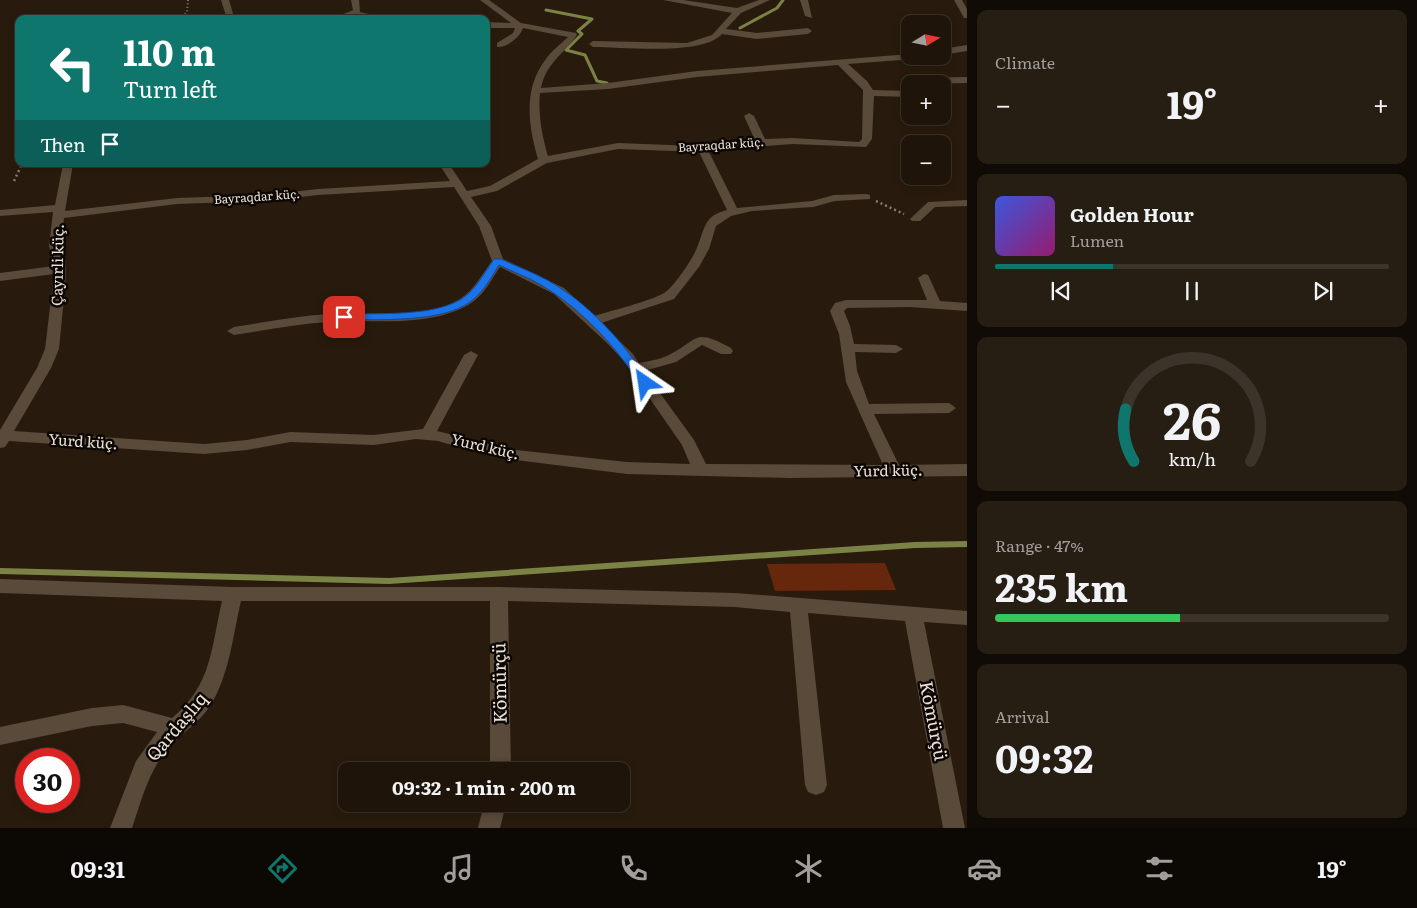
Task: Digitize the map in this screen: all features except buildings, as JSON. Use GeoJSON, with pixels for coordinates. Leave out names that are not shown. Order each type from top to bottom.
{"type":"FeatureCollection","features":[{"type":"Feature","properties":{"kind":"street"},"geometry":{"type":"LineString","coordinates":[[225,0],[231,15]]}},
{"type":"Feature","properties":{"kind":"street"},"geometry":{"type":"LineString","coordinates":[[354,12],[356,10],[355,0]]}},
{"type":"Feature","properties":{"kind":"street"},"geometry":{"type":"LineString","coordinates":[[484,0],[520,26]]}},
{"type":"Feature","properties":{"kind":"street"},"geometry":{"type":"LineString","coordinates":[[667,0],[738,12]]}},
{"type":"Feature","properties":{"kind":"street"},"geometry":{"type":"LineString","coordinates":[[593,44],[678,47],[705,41],[721,31],[738,12],[766,0]]}},
{"type":"Feature","properties":{"kind":"street"},"geometry":{"type":"LineString","coordinates":[[804,0],[809,16]]}},
{"type":"Feature","properties":{"kind":"street"},"geometry":{"type":"LineString","coordinates":[[958,0],[967,16]]}},
{"type":"Feature","properties":{"kind":"street"},"geometry":{"type":"LineString","coordinates":[[346,15],[354,12],[368,15]]}},
{"type":"Feature","properties":{"kind":"street"},"geometry":{"type":"LineString","coordinates":[[490,25],[520,26],[573,35],[549,60],[535,91],[537,128],[544,160]]}},
{"type":"Feature","properties":{"kind":"street"},"geometry":{"type":"LineString","coordinates":[[500,44],[517,34],[520,26]]}},
{"type":"Feature","properties":{"kind":"street"},"geometry":{"type":"LineString","coordinates":[[721,31],[757,36],[808,31]]}},
{"type":"Feature","properties":{"kind":"street"},"geometry":{"type":"LineString","coordinates":[[951,51],[967,48]]}},
{"type":"Feature","properties":{"kind":"street"},"geometry":{"type":"LineString","coordinates":[[535,91],[608,86],[697,74],[901,57]]}},
{"type":"Feature","properties":{"kind":"street"},"geometry":{"type":"LineString","coordinates":[[841,63],[860,78],[870,93],[901,94]]}},
{"type":"Feature","properties":{"kind":"street"},"geometry":{"type":"LineString","coordinates":[[951,80],[967,80]]}},
{"type":"Feature","properties":{"kind":"street","name":"Bayraqdar küç."},"geometry":{"type":"LineString","coordinates":[[0,212],[60,211],[177,200],[265,198],[318,192],[494,189],[544,160],[628,144],[671,149],[702,148],[724,144],[793,141],[850,146],[865,144],[866,122],[872,101],[870,93]]}},
{"type":"Feature","properties":{"kind":"street"},"geometry":{"type":"LineString","coordinates":[[749,116],[761,142]]}},
{"type":"Feature","properties":{"kind":"street"},"geometry":{"type":"LineString","coordinates":[[702,148],[733,210]]}},
{"type":"Feature","properties":{"kind":"street","name":"Çayırli küç."},"geometry":{"type":"LineString","coordinates":[[2,439],[44,368],[52,349],[60,269],[55,246],[56,229],[67,167]]}},
{"type":"Feature","properties":{"kind":"street"},"geometry":{"type":"LineString","coordinates":[[446,167],[485,226],[498,261],[559,291],[593,321],[636,368],[655,398],[696,454],[701,471]]}},
{"type":"Feature","properties":{"kind":"street"},"geometry":{"type":"LineString","coordinates":[[593,321],[669,296],[693,267],[703,249],[710,225],[716,219],[733,210],[812,204],[834,198],[866,197]]}},
{"type":"Feature","properties":{"kind":"street"},"geometry":{"type":"LineString","coordinates":[[916,218],[932,204],[967,203]]}},
{"type":"Feature","properties":{"kind":"street"},"geometry":{"type":"LineString","coordinates":[[234,331],[300,320],[391,316],[450,308],[466,301],[476,292],[498,261]]}},
{"type":"Feature","properties":{"kind":"street"},"geometry":{"type":"LineString","coordinates":[[0,276],[60,269]]}},
{"type":"Feature","properties":{"kind":"street"},"geometry":{"type":"LineString","coordinates":[[924,278],[935,304]]}},
{"type":"Feature","properties":{"kind":"street"},"geometry":{"type":"LineString","coordinates":[[894,471],[865,409],[850,371],[845,326],[837,311],[840,306],[846,304],[935,304],[967,307]]}},
{"type":"Feature","properties":{"kind":"street"},"geometry":{"type":"LineString","coordinates":[[636,368],[671,359],[698,341],[706,340],[726,351]]}},
{"type":"Feature","properties":{"kind":"street"},"geometry":{"type":"LineString","coordinates":[[848,348],[896,349]]}},
{"type":"Feature","properties":{"kind":"street"},"geometry":{"type":"LineString","coordinates":[[428,434],[471,355]]}},
{"type":"Feature","properties":{"kind":"street"},"geometry":{"type":"LineString","coordinates":[[865,409],[949,408]]}},
{"type":"Feature","properties":{"kind":"street","name":"Yurd küç."},"geometry":{"type":"LineString","coordinates":[[2,439],[204,449],[247,446],[290,437],[374,440],[428,434],[516,455],[627,468],[701,471],[967,470]]}},
{"type":"Feature","properties":{"kind":"street"},"geometry":{"type":"LineString","coordinates":[[0,586],[232,594],[499,594],[798,604],[967,618]]}},
{"type":"Feature","properties":{"kind":"street","name":"Qardaşlıq"},"geometry":{"type":"LineString","coordinates":[[121,828],[140,774],[154,749],[193,713],[206,697],[213,680],[232,594]]}},
{"type":"Feature","properties":{"kind":"street","name":"Kömürçü"},"geometry":{"type":"LineString","coordinates":[[499,594],[500,762]]}},
{"type":"Feature","properties":{"kind":"street"},"geometry":{"type":"LineString","coordinates":[[798,604],[816,785]]}},
{"type":"Feature","properties":{"kind":"street","name":"Kömürçü"},"geometry":{"type":"LineString","coordinates":[[913,614],[954,828]]}},
{"type":"Feature","properties":{"kind":"street"},"geometry":{"type":"LineString","coordinates":[[0,736],[92,717],[124,714],[175,728]]}},
{"type":"Feature","properties":{"kind":"street"},"geometry":{"type":"LineString","coordinates":[[489,828],[493,812]]}},
{"type":"Feature","properties":{"kind":"path"},"geometry":{"type":"LineString","coordinates":[[184,15],[187,12],[188,0]]}},
{"type":"Feature","properties":{"kind":"path"},"geometry":{"type":"LineString","coordinates":[[14,181],[21,167]]}},
{"type":"Feature","properties":{"kind":"path"},"geometry":{"type":"LineString","coordinates":[[866,197],[916,218]]}},
{"type":"Feature","properties":{"kind":"waterway"},"geometry":{"type":"LineString","coordinates":[[740,28],[777,8],[783,0]]}},
{"type":"Feature","properties":{"kind":"waterway"},"geometry":{"type":"LineString","coordinates":[[546,10],[592,19],[578,31],[582,34],[566,50],[585,55],[597,81],[607,83]]}},
{"type":"Feature","properties":{"kind":"waterway"},"geometry":{"type":"LineString","coordinates":[[0,571],[389,581],[915,545],[967,544]]}},
{"type":"Feature","properties":{"kind":"route"},"geometry":{"type":"LineString","coordinates":[[344,317],[391,316],[450,308],[466,301],[476,292],[498,261],[544,282],[574,303],[628,357],[645,383]]}}]}
